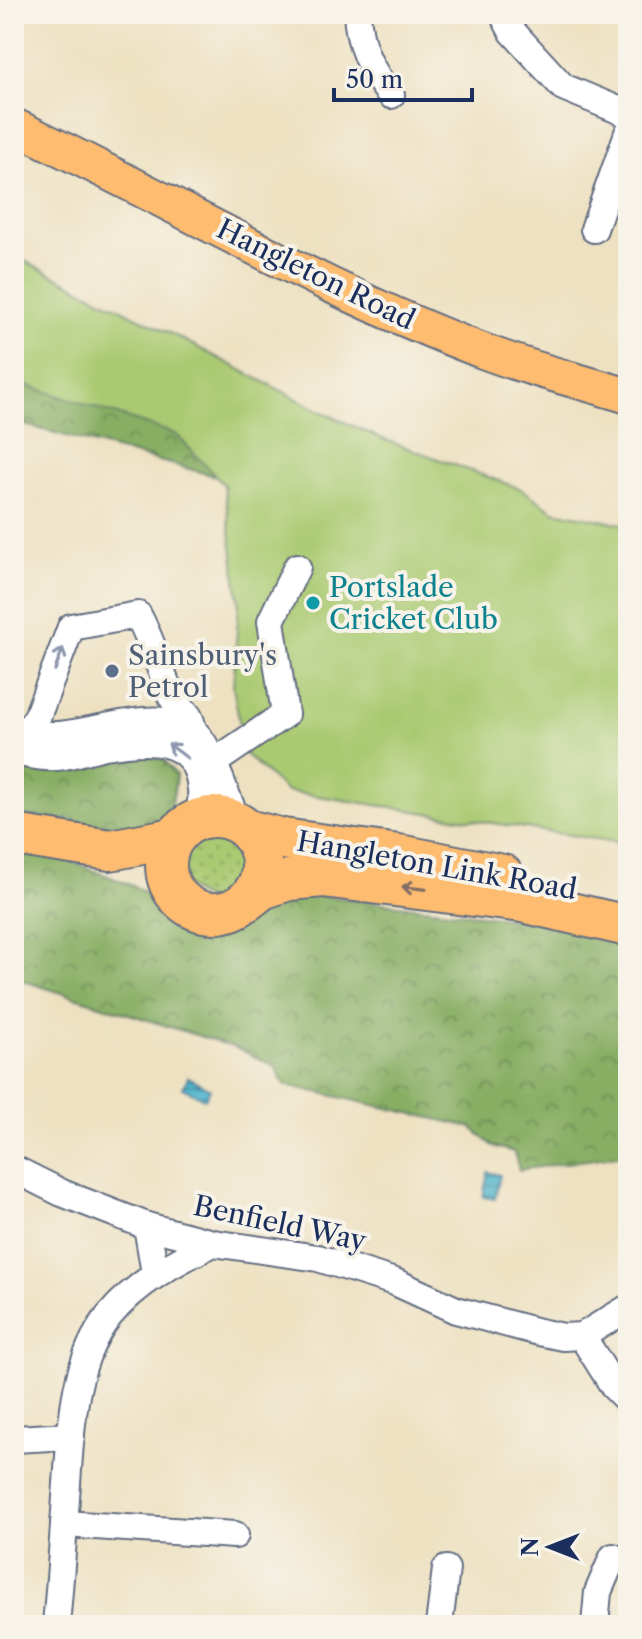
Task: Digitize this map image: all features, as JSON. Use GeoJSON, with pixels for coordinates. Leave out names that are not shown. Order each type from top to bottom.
{"type":"FeatureCollection","features":[{"type":"Feature","properties":{"kind":"highway"},"geometry":{"type":"LineString","coordinates":[[110,850],[187,829],[215,817],[243,827],[257,844],[262,860],[257,888],[248,900],[223,913],[208,913],[192,908],[179,898],[170,884],[166,854],[187,829]]}},
{"type":"Feature","properties":{"kind":"highway","name":"Hangleton Link Road"},"geometry":{"type":"LineString","coordinates":[[243,827],[283,839],[399,855],[628,898]]}},
{"type":"Feature","properties":{"kind":"highway"},"geometry":{"type":"LineString","coordinates":[[14,835],[110,850],[170,884]]}},
{"type":"Feature","properties":{"kind":"highway","name":"Hangleton Link Road"},"geometry":{"type":"LineString","coordinates":[[248,900],[262,889],[289,880],[323,877],[522,902],[628,926]]}},
{"type":"Feature","properties":{"kind":"main road","name":"Hangleton Road"},"geometry":{"type":"LineString","coordinates":[[14,126],[117,174],[354,296],[484,352],[628,396]]}},
{"type":"Feature","properties":{"kind":"street"},"geometry":{"type":"LineString","coordinates":[[357,14],[364,54],[376,77],[391,95]]}},
{"type":"Feature","properties":{"kind":"street"},"geometry":{"type":"LineString","coordinates":[[503,14],[512,31],[563,87],[628,114]]}},
{"type":"Feature","properties":{"kind":"street"},"geometry":{"type":"LineString","coordinates":[[594,229],[628,133]]}},
{"type":"Feature","properties":{"kind":"street"},"geometry":{"type":"LineString","coordinates":[[213,763],[285,714],[271,621],[297,567]]}},
{"type":"Feature","properties":{"kind":"street"},"geometry":{"type":"LineString","coordinates":[[19,737],[37,717],[71,627],[138,615],[153,643],[172,698],[190,715],[193,730],[213,763],[227,802],[243,827]]}},
{"type":"Feature","properties":{"kind":"street"},"geometry":{"type":"LineString","coordinates":[[19,737],[55,735],[143,721],[169,722],[193,730]]}},
{"type":"Feature","properties":{"kind":"street"},"geometry":{"type":"LineString","coordinates":[[19,737],[55,758],[118,744],[155,740],[172,744],[187,756],[197,770],[201,789],[187,829]]}},
{"type":"Feature","properties":{"kind":"street","name":"Benfield Way"},"geometry":{"type":"LineString","coordinates":[[14,1169],[62,1193],[147,1226],[213,1243],[318,1258],[395,1282],[456,1310],[563,1337],[582,1336]]}},
{"type":"Feature","properties":{"kind":"street"},"geometry":{"type":"LineString","coordinates":[[147,1226],[155,1273]]}},
{"type":"Feature","properties":{"kind":"street"},"geometry":{"type":"LineString","coordinates":[[56,1625],[75,1398],[89,1353],[107,1318],[132,1291],[155,1273],[213,1243]]}},
{"type":"Feature","properties":{"kind":"street"},"geometry":{"type":"LineString","coordinates":[[628,1308],[582,1336],[614,1387],[628,1401]]}},
{"type":"Feature","properties":{"kind":"street"},"geometry":{"type":"LineString","coordinates":[[14,1439],[71,1436]]}},
{"type":"Feature","properties":{"kind":"street"},"geometry":{"type":"LineString","coordinates":[[64,1524],[235,1535]]}},
{"type":"Feature","properties":{"kind":"street"},"geometry":{"type":"LineString","coordinates":[[595,1625],[598,1592],[613,1557]]}},
{"type":"Feature","properties":{"kind":"street"},"geometry":{"type":"LineString","coordinates":[[439,1625],[446,1569]]}},
{"type":"Feature","properties":{"kind":"green space"},"geometry":{"type":"Polygon","coordinates":[[[14,256],[322,412],[380,438],[521,489],[554,511],[628,525],[628,844],[286,791],[245,754],[233,686],[239,601],[224,485],[176,434],[14,381],[14,256]]]}},
{"type":"Feature","properties":{"kind":"green space"},"geometry":{"type":"Polygon","coordinates":[[[14,381],[176,434],[245,484],[14,422],[14,381]]]}},
{"type":"Feature","properties":{"kind":"green space"},"geometry":{"type":"Polygon","coordinates":[[[134,754],[163,759],[176,775],[171,805],[160,820],[150,824],[114,825],[14,814],[14,771],[59,769],[134,754]]]}},
{"type":"Feature","properties":{"kind":"green space"},"geometry":{"type":"Polygon","coordinates":[[[216,826],[230,829],[242,837],[250,849],[253,863],[250,877],[242,889],[230,897],[216,900],[202,897],[190,889],[182,877],[179,863],[182,849],[190,837],[202,829],[216,826]]]}},
{"type":"Feature","properties":{"kind":"green space"},"geometry":{"type":"Polygon","coordinates":[[[14,847],[46,851],[135,887],[194,923],[220,924],[250,914],[290,892],[541,922],[628,944],[628,1154],[519,1170],[514,1152],[493,1146],[471,1127],[285,1085],[275,1066],[234,1047],[14,978],[14,847]]]}},
{"type":"Feature","properties":{"kind":"water"},"geometry":{"type":"Polygon","coordinates":[[[188,1077],[210,1089],[205,1099],[183,1088],[188,1077]]]}},
{"type":"Feature","properties":{"kind":"water"},"geometry":{"type":"Polygon","coordinates":[[[488,1172],[500,1175],[495,1199],[483,1197],[488,1172]]]}},
{"type":"Feature","properties":{"kind":"place","name":"Portslade Cricket Club"},"geometry":{"type":"Point","coordinates":[313,603]}},
{"type":"Feature","properties":{"kind":"place","name":"Sainsbury's Petrol"},"geometry":{"type":"Point","coordinates":[112,671]}}]}
